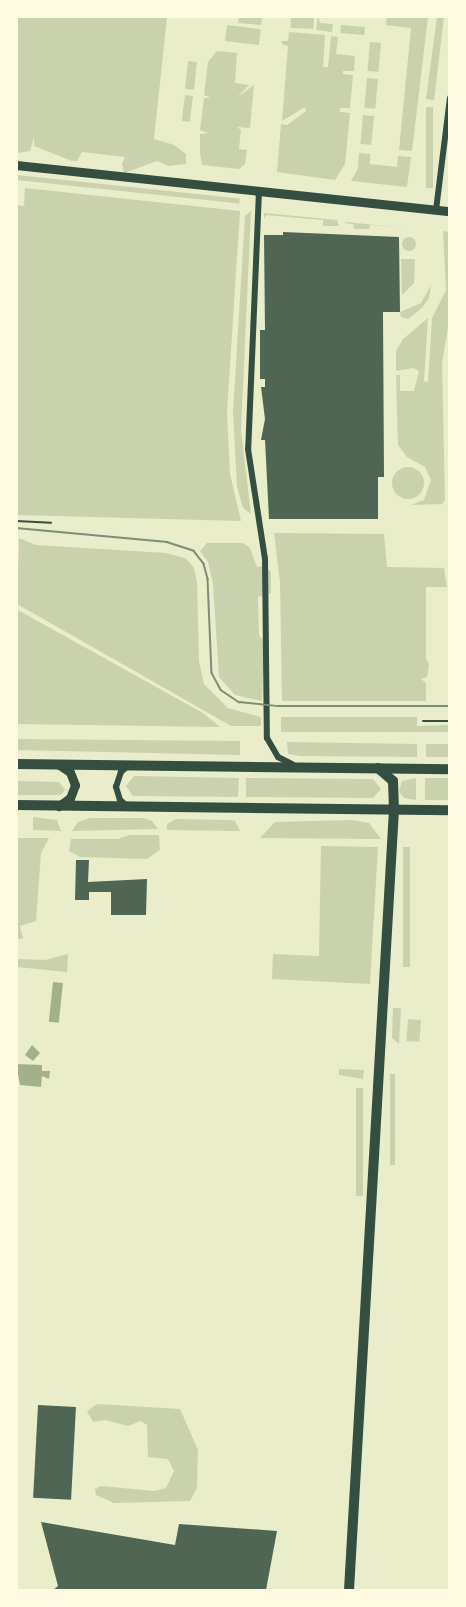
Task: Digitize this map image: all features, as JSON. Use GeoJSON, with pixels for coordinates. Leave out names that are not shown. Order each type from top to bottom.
{"type":"FeatureCollection","features":[{"type":"Feature","properties":{"kind":"main road"},"geometry":{"type":"LineString","coordinates":[[16,764],[450,769]]}},
{"type":"Feature","properties":{"kind":"main road"},"geometry":{"type":"LineString","coordinates":[[349,1590],[394,810],[393,781],[378,768]]}},
{"type":"Feature","properties":{"kind":"main road"},"geometry":{"type":"LineString","coordinates":[[16,805],[450,810]]}},
{"type":"Feature","properties":{"kind":"street"},"geometry":{"type":"LineString","coordinates":[[436,210],[450,98]]}},
{"type":"Feature","properties":{"kind":"street"},"geometry":{"type":"LineString","coordinates":[[16,165],[450,211]]}},
{"type":"Feature","properties":{"kind":"street"},"geometry":{"type":"LineString","coordinates":[[259,191],[248,431],[265,559],[267,738],[278,758],[301,767]]}},
{"type":"Feature","properties":{"kind":"street"},"geometry":{"type":"LineString","coordinates":[[57,764],[70,772],[75,785],[70,798],[59,806]]}},
{"type":"Feature","properties":{"kind":"street"},"geometry":{"type":"LineString","coordinates":[[134,765],[121,772],[116,787],[120,800],[134,807]]}},
{"type":"Feature","properties":{"kind":"path"},"geometry":{"type":"LineString","coordinates":[[16,521],[51,523]]}},
{"type":"Feature","properties":{"kind":"path"},"geometry":{"type":"LineString","coordinates":[[423,721],[450,721]]}},
{"type":"Feature","properties":{"kind":"shaded area"},"geometry":{"type":"Polygon","coordinates":[[[291,16],[314,17],[314,29],[291,28],[291,16]]]}},
{"type":"Feature","properties":{"kind":"shaded area"},"geometry":{"type":"Polygon","coordinates":[[[318,16],[320,23],[333,24],[332,32],[316,30],[318,16]]]}},
{"type":"Feature","properties":{"kind":"shaded area"},"geometry":{"type":"Polygon","coordinates":[[[16,17],[167,17],[154,139],[174,145],[186,154],[186,164],[168,166],[157,161],[124,173],[122,164],[125,157],[82,152],[77,161],[72,161],[34,146],[34,137],[30,151],[17,153],[16,17]]]}},
{"type":"Feature","properties":{"kind":"shaded area"},"geometry":{"type":"Polygon","coordinates":[[[239,17],[262,17],[261,25],[238,23],[239,17]]]}},
{"type":"Feature","properties":{"kind":"shaded area"},"geometry":{"type":"Polygon","coordinates":[[[387,17],[428,17],[412,151],[399,150],[411,28],[386,25],[387,17]]]}},
{"type":"Feature","properties":{"kind":"shaded area"},"geometry":{"type":"Polygon","coordinates":[[[437,17],[444,17],[434,100],[426,99],[437,17]]]}},
{"type":"Feature","properties":{"kind":"shaded area"},"geometry":{"type":"Polygon","coordinates":[[[227,25],[261,29],[259,45],[225,41],[227,25]]]}},
{"type":"Feature","properties":{"kind":"shaded area"},"geometry":{"type":"Polygon","coordinates":[[[341,25],[365,27],[364,35],[340,33],[341,25]]]}},
{"type":"Feature","properties":{"kind":"shaded area"},"geometry":{"type":"Polygon","coordinates":[[[289,32],[325,35],[323,67],[328,67],[331,36],[338,37],[336,54],[355,56],[354,71],[343,71],[343,74],[353,75],[350,108],[340,108],[340,112],[350,113],[345,164],[335,180],[277,172],[281,124],[287,125],[306,111],[305,107],[282,121],[288,46],[282,44],[282,41],[288,41],[289,32]]]}},
{"type":"Feature","properties":{"kind":"shaded area"},"geometry":{"type":"Polygon","coordinates":[[[370,42],[381,43],[378,72],[367,71],[370,42]]]}},
{"type":"Feature","properties":{"kind":"shaded area"},"geometry":{"type":"Polygon","coordinates":[[[217,51],[237,53],[235,83],[249,85],[237,97],[254,85],[250,128],[237,127],[241,130],[239,149],[247,150],[245,164],[239,169],[202,165],[200,134],[208,133],[200,130],[204,98],[211,98],[204,95],[208,62],[217,51]]]}},
{"type":"Feature","properties":{"kind":"shaded area"},"geometry":{"type":"Polygon","coordinates":[[[188,61],[197,62],[194,90],[185,89],[188,61]]]}},
{"type":"Feature","properties":{"kind":"shaded area"},"geometry":{"type":"Polygon","coordinates":[[[367,78],[378,79],[375,109],[364,108],[367,78]]]}},
{"type":"Feature","properties":{"kind":"shaded area"},"geometry":{"type":"Polygon","coordinates":[[[185,95],[193,96],[190,122],[182,121],[185,95]]]}},
{"type":"Feature","properties":{"kind":"shaded area"},"geometry":{"type":"Polygon","coordinates":[[[426,107],[433,107],[433,188],[426,188],[426,107]]]}},
{"type":"Feature","properties":{"kind":"shaded area"},"geometry":{"type":"Polygon","coordinates":[[[363,115],[374,116],[371,145],[360,144],[363,115]]]}},
{"type":"Feature","properties":{"kind":"shaded area"},"geometry":{"type":"Polygon","coordinates":[[[359,153],[370,154],[370,164],[397,167],[398,156],[411,157],[407,187],[351,181],[358,168],[359,153]]]}},
{"type":"Feature","properties":{"kind":"shaded area"},"geometry":{"type":"Polygon","coordinates":[[[17,175],[240,198],[239,203],[16,180],[17,175]]]}},
{"type":"Feature","properties":{"kind":"shaded area"},"geometry":{"type":"Polygon","coordinates":[[[25,188],[240,211],[227,412],[230,474],[241,521],[17,515],[16,205],[24,206],[25,188]]]}},
{"type":"Feature","properties":{"kind":"shaded area"},"geometry":{"type":"Polygon","coordinates":[[[251,211],[241,431],[251,514],[243,508],[237,487],[233,412],[245,216],[251,211]]]}},
{"type":"Feature","properties":{"kind":"shaded area"},"geometry":{"type":"Polygon","coordinates":[[[264,213],[337,220],[339,226],[323,226],[323,220],[266,215],[264,219],[264,213]]]}},
{"type":"Feature","properties":{"kind":"shaded area"},"geometry":{"type":"Polygon","coordinates":[[[346,222],[404,228],[370,225],[369,229],[354,229],[353,224],[344,223],[346,222]]]}},
{"type":"Feature","properties":{"kind":"shaded area"},"geometry":{"type":"Polygon","coordinates":[[[443,231],[450,232],[449,322],[442,363],[445,500],[442,504],[411,505],[424,500],[431,480],[425,467],[407,457],[398,445],[396,375],[400,375],[400,391],[414,391],[419,371],[413,368],[396,371],[396,351],[403,339],[428,318],[424,381],[428,382],[432,318],[446,290],[443,231]]]}},
{"type":"Feature","properties":{"kind":"shaded area"},"geometry":{"type":"Polygon","coordinates":[[[406,237],[412,237],[416,244],[412,251],[406,251],[402,247],[402,241],[406,237]]]}},
{"type":"Feature","properties":{"kind":"shaded area"},"geometry":{"type":"Polygon","coordinates":[[[401,259],[415,259],[414,283],[402,295],[401,259]]]}},
{"type":"Feature","properties":{"kind":"shaded area"},"geometry":{"type":"Polygon","coordinates":[[[431,285],[429,298],[422,308],[408,319],[401,317],[400,312],[421,303],[431,285]]]}},
{"type":"Feature","properties":{"kind":"shaded area"},"geometry":{"type":"Polygon","coordinates":[[[408,467],[419,472],[424,483],[419,494],[408,499],[397,494],[392,483],[397,472],[408,467]]]}},
{"type":"Feature","properties":{"kind":"shaded area"},"geometry":{"type":"Polygon","coordinates":[[[274,533],[384,534],[387,567],[444,568],[447,587],[426,587],[426,658],[429,664],[427,677],[421,679],[426,683],[426,701],[282,701],[280,582],[274,533]]]}},
{"type":"Feature","properties":{"kind":"shaded area"},"geometry":{"type":"Polygon","coordinates":[[[19,538],[36,545],[166,553],[185,558],[193,566],[197,581],[199,661],[204,684],[228,708],[261,717],[261,726],[231,726],[17,604],[19,538]]]}},
{"type":"Feature","properties":{"kind":"shaded area"},"geometry":{"type":"Polygon","coordinates":[[[207,543],[243,543],[250,548],[257,567],[265,566],[271,572],[271,593],[258,597],[259,635],[264,641],[262,701],[235,695],[219,677],[213,584],[208,562],[200,551],[207,543]]]}},
{"type":"Feature","properties":{"kind":"shaded area"},"geometry":{"type":"Polygon","coordinates":[[[16,609],[203,713],[220,727],[17,724],[16,609]]]}},
{"type":"Feature","properties":{"kind":"shaded area"},"geometry":{"type":"Polygon","coordinates":[[[281,717],[417,717],[417,726],[449,725],[449,732],[281,732],[281,717]]]}},
{"type":"Feature","properties":{"kind":"shaded area"},"geometry":{"type":"Polygon","coordinates":[[[17,739],[240,741],[240,755],[17,750],[17,739]]]}},
{"type":"Feature","properties":{"kind":"shaded area"},"geometry":{"type":"Polygon","coordinates":[[[287,742],[417,744],[417,757],[300,756],[288,754],[287,742]]]}},
{"type":"Feature","properties":{"kind":"shaded area"},"geometry":{"type":"Polygon","coordinates":[[[426,744],[449,744],[449,757],[426,757],[426,744]]]}},
{"type":"Feature","properties":{"kind":"shaded area"},"geometry":{"type":"Polygon","coordinates":[[[134,776],[239,778],[238,797],[133,796],[126,786],[134,776]]]}},
{"type":"Feature","properties":{"kind":"shaded area"},"geometry":{"type":"Polygon","coordinates":[[[246,778],[373,779],[381,789],[373,798],[246,797],[246,778]]]}},
{"type":"Feature","properties":{"kind":"shaded area"},"geometry":{"type":"Polygon","coordinates":[[[416,778],[416,800],[404,798],[399,792],[402,781],[416,778]]]}},
{"type":"Feature","properties":{"kind":"shaded area"},"geometry":{"type":"Polygon","coordinates":[[[425,778],[449,778],[449,800],[425,800],[425,778]]]}},
{"type":"Feature","properties":{"kind":"shaded area"},"geometry":{"type":"Polygon","coordinates":[[[17,781],[59,782],[65,790],[61,795],[17,795],[17,781]]]}},
{"type":"Feature","properties":{"kind":"shaded area"},"geometry":{"type":"Polygon","coordinates":[[[33,817],[57,820],[61,831],[33,830],[33,817]]]}},
{"type":"Feature","properties":{"kind":"shaded area"},"geometry":{"type":"Polygon","coordinates":[[[89,818],[144,818],[152,821],[158,829],[72,831],[78,822],[89,818]]]}},
{"type":"Feature","properties":{"kind":"shaded area"},"geometry":{"type":"Polygon","coordinates":[[[176,819],[230,820],[235,821],[240,831],[167,830],[167,824],[176,819]]]}},
{"type":"Feature","properties":{"kind":"shaded area"},"geometry":{"type":"Polygon","coordinates":[[[352,820],[369,823],[381,839],[260,838],[275,822],[352,820]]]}},
{"type":"Feature","properties":{"kind":"shaded area"},"geometry":{"type":"Polygon","coordinates":[[[130,835],[159,835],[160,850],[147,859],[80,857],[69,851],[71,839],[118,839],[130,835]]]}},
{"type":"Feature","properties":{"kind":"shaded area"},"geometry":{"type":"Polygon","coordinates":[[[17,838],[49,838],[41,853],[36,921],[20,926],[23,938],[17,940],[17,838]]]}},
{"type":"Feature","properties":{"kind":"shaded area"},"geometry":{"type":"Polygon","coordinates":[[[321,846],[378,847],[370,984],[272,979],[273,954],[319,956],[321,846]]]}},
{"type":"Feature","properties":{"kind":"shaded area"},"geometry":{"type":"Polygon","coordinates":[[[403,847],[410,847],[410,967],[403,967],[403,847]]]}},
{"type":"Feature","properties":{"kind":"shaded area"},"geometry":{"type":"Polygon","coordinates":[[[68,954],[67,972],[17,967],[17,959],[45,960],[68,954]]]}},
{"type":"Feature","properties":{"kind":"shaded area"},"geometry":{"type":"Polygon","coordinates":[[[53,982],[63,983],[59,1023],[49,1022],[53,982]]]}},
{"type":"Feature","properties":{"kind":"shaded area"},"geometry":{"type":"Polygon","coordinates":[[[393,1008],[401,1008],[399,1044],[392,1038],[393,1008]]]}},
{"type":"Feature","properties":{"kind":"shaded area"},"geometry":{"type":"Polygon","coordinates":[[[408,1019],[421,1020],[419,1042],[406,1041],[408,1019]]]}},
{"type":"Feature","properties":{"kind":"shaded area"},"geometry":{"type":"Polygon","coordinates":[[[32,1045],[40,1053],[33,1061],[25,1055],[32,1045]]]}},
{"type":"Feature","properties":{"kind":"shaded area"},"geometry":{"type":"Polygon","coordinates":[[[16,1064],[42,1065],[42,1071],[50,1071],[49,1079],[42,1076],[41,1087],[20,1085],[16,1064]]]}},
{"type":"Feature","properties":{"kind":"shaded area"},"geometry":{"type":"Polygon","coordinates":[[[339,1069],[364,1070],[363,1079],[339,1075],[339,1069]]]}},
{"type":"Feature","properties":{"kind":"shaded area"},"geometry":{"type":"Polygon","coordinates":[[[390,1074],[395,1074],[395,1165],[390,1165],[390,1074]]]}},
{"type":"Feature","properties":{"kind":"shaded area"},"geometry":{"type":"Polygon","coordinates":[[[356,1088],[363,1088],[363,1196],[356,1196],[356,1088]]]}},
{"type":"Feature","properties":{"kind":"shaded area"},"geometry":{"type":"Polygon","coordinates":[[[97,1404],[180,1409],[198,1450],[197,1488],[190,1501],[114,1503],[96,1495],[95,1489],[101,1486],[154,1491],[166,1488],[174,1471],[168,1459],[148,1457],[147,1425],[141,1421],[128,1426],[105,1420],[93,1422],[87,1411],[97,1404]]]}},
{"type":"Feature","properties":{"kind":"building"},"geometry":{"type":"Polygon","coordinates":[[[283,232],[399,237],[400,312],[383,312],[384,477],[378,477],[378,519],[269,519],[265,440],[261,440],[265,419],[261,387],[265,387],[265,379],[260,379],[260,330],[265,330],[264,235],[283,235],[283,232]]]}},
{"type":"Feature","properties":{"kind":"building"},"geometry":{"type":"Polygon","coordinates":[[[76,860],[89,860],[88,882],[147,879],[146,915],[111,915],[111,892],[89,892],[89,900],[75,900],[76,860]]]}},
{"type":"Feature","properties":{"kind":"building"},"geometry":{"type":"Polygon","coordinates":[[[38,1405],[76,1407],[71,1500],[33,1498],[38,1405]]]}},
{"type":"Feature","properties":{"kind":"building"},"geometry":{"type":"Polygon","coordinates":[[[41,1522],[175,1545],[179,1524],[277,1531],[266,1590],[53,1590],[58,1586],[41,1522]]]}},
{"type":"Feature","properties":{"kind":"tram line"},"geometry":{"type":"LineString","coordinates":[[16,528],[167,542],[194,551],[204,564],[208,579],[212,673],[221,690],[239,702],[278,706],[450,706]]}}]}
